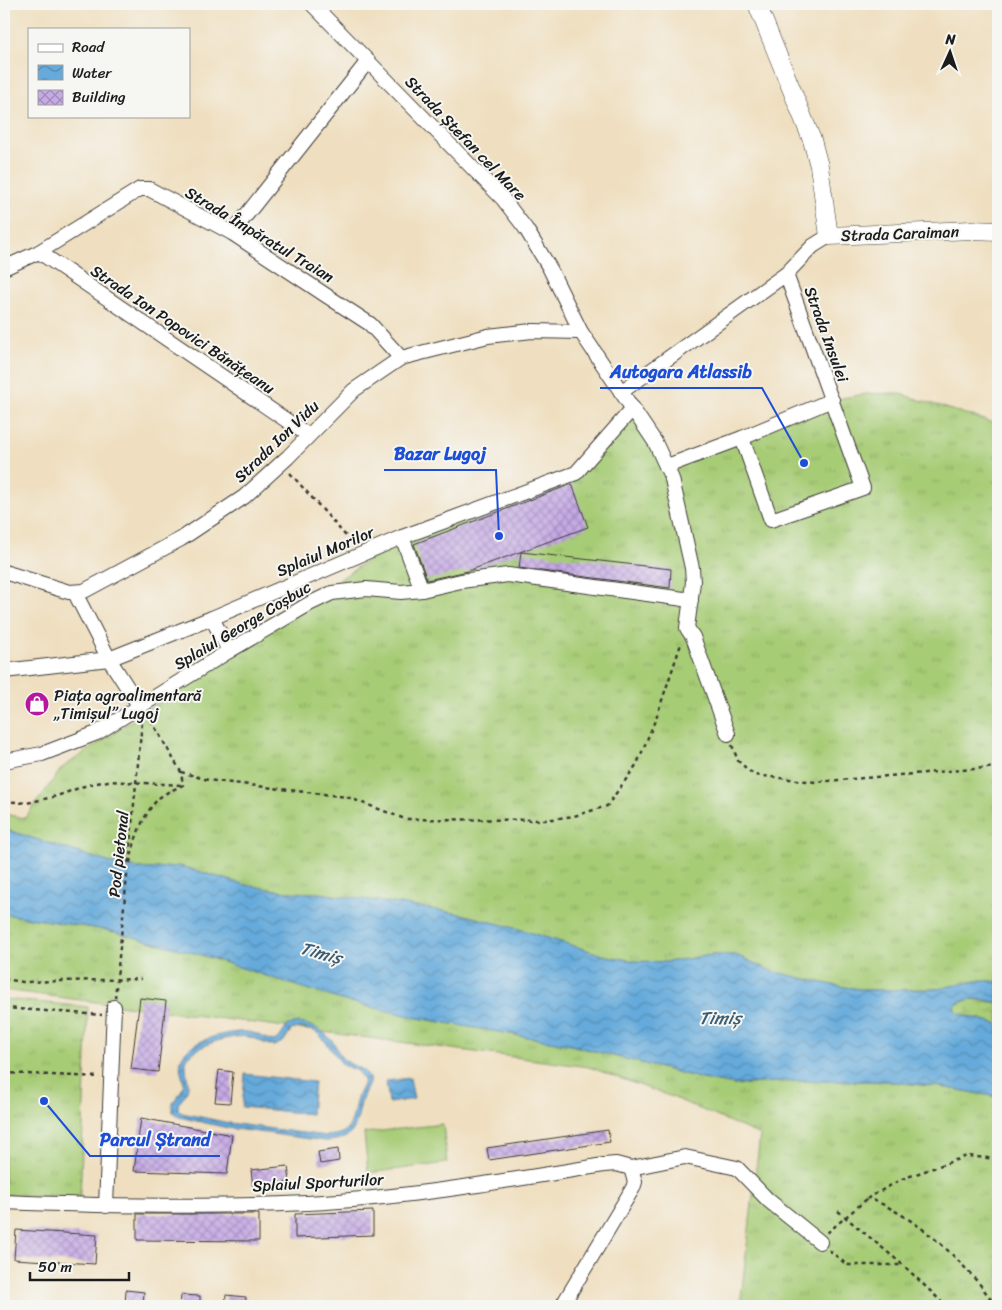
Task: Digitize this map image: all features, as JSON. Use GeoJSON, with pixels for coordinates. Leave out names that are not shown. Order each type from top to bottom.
{"type":"FeatureCollection","features":[{"type":"Feature","properties":{"kind":"main road"},"geometry":{"type":"LineString","coordinates":[[757,4],[812,140],[819,166],[829,236]]}},
{"type":"Feature","properties":{"kind":"main road","name":"Strada Caraiman"},"geometry":{"type":"LineString","coordinates":[[829,236],[998,230]]}},
{"type":"Feature","properties":{"kind":"street","name":"Strada Ștefan cel Mare"},"geometry":{"type":"LineString","coordinates":[[312,4],[503,199],[526,229],[549,267],[581,332],[654,442],[678,497],[687,537],[693,582],[687,628]]}},
{"type":"Feature","properties":{"kind":"street"},"geometry":{"type":"LineString","coordinates":[[232,233],[368,61]]}},
{"type":"Feature","properties":{"kind":"street","name":"Strada Împăratul Traian"},"geometry":{"type":"LineString","coordinates":[[39,252],[144,188],[232,233],[370,324],[401,358]]}},
{"type":"Feature","properties":{"kind":"street","name":"Strada Caraiman"},"geometry":{"type":"LineString","coordinates":[[786,274],[813,246],[829,236]]}},
{"type":"Feature","properties":{"kind":"street"},"geometry":{"type":"LineString","coordinates":[[4,268],[39,252]]}},
{"type":"Feature","properties":{"kind":"street","name":"Strada Ion Popovici Bănățeanu"},"geometry":{"type":"LineString","coordinates":[[39,252],[308,435]]}},
{"type":"Feature","properties":{"kind":"street","name":"Strada Insulei"},"geometry":{"type":"LineString","coordinates":[[621,392],[786,274],[832,400],[742,438],[666,466]]}},
{"type":"Feature","properties":{"kind":"street","name":"Strada Ion Vidu"},"geometry":{"type":"LineString","coordinates":[[75,593],[181,539],[219,515],[266,478],[354,390],[401,358],[488,336],[532,331],[581,332]]}},
{"type":"Feature","properties":{"kind":"street"},"geometry":{"type":"LineString","coordinates":[[742,438],[771,520],[863,488],[832,400]]}},
{"type":"Feature","properties":{"kind":"street","name":"Splaiul Morilor"},"geometry":{"type":"LineString","coordinates":[[4,671],[109,659],[212,618],[402,537],[576,473],[633,408]]}},
{"type":"Feature","properties":{"kind":"street"},"geometry":{"type":"LineString","coordinates":[[402,537],[422,590]]}},
{"type":"Feature","properties":{"kind":"street"},"geometry":{"type":"LineString","coordinates":[[324,570],[332,593]]}},
{"type":"Feature","properties":{"kind":"street"},"geometry":{"type":"LineString","coordinates":[[4,572],[75,593],[109,659],[141,709]]}},
{"type":"Feature","properties":{"kind":"street","name":"Splaiul George Coșbuc"},"geometry":{"type":"LineString","coordinates":[[4,760],[42,754],[97,733],[141,709],[228,652],[309,604],[332,593],[366,589],[401,592],[422,590],[461,581],[508,575],[691,600]]}},
{"type":"Feature","properties":{"kind":"street"},"geometry":{"type":"LineString","coordinates":[[212,618],[228,652]]}},
{"type":"Feature","properties":{"kind":"street"},"geometry":{"type":"LineString","coordinates":[[687,628],[693,637],[728,734]]}},
{"type":"Feature","properties":{"kind":"street"},"geometry":{"type":"LineString","coordinates":[[106,1206],[114,1007]]}},
{"type":"Feature","properties":{"kind":"street","name":"Splaiul Sporturilor"},"geometry":{"type":"LineString","coordinates":[[4,1202],[106,1206],[306,1203],[382,1197],[604,1165],[616,1164],[631,1168],[685,1157],[737,1168],[768,1200],[820,1242]]}},
{"type":"Feature","properties":{"kind":"street"},"geometry":{"type":"LineString","coordinates":[[562,1306],[634,1188],[634,1174],[631,1168]]}},
{"type":"Feature","properties":{"kind":"path"},"geometry":{"type":"LineString","coordinates":[[288,470],[359,550]]}},
{"type":"Feature","properties":{"kind":"path"},"geometry":{"type":"LineString","coordinates":[[181,772],[208,780],[347,797],[405,819],[545,820],[574,816],[607,806],[637,764],[656,718],[687,628]]}},
{"type":"Feature","properties":{"kind":"path","name":"Pod pietonal"},"geometry":{"type":"LineString","coordinates":[[114,1007],[141,709]]}},
{"type":"Feature","properties":{"kind":"path"},"geometry":{"type":"LineString","coordinates":[[149,720],[181,772],[183,785]]}},
{"type":"Feature","properties":{"kind":"path"},"geometry":{"type":"LineString","coordinates":[[728,734],[738,762],[754,775],[815,782],[998,767]]}},
{"type":"Feature","properties":{"kind":"path"},"geometry":{"type":"LineString","coordinates":[[4,801],[27,803],[57,796],[87,785],[108,781],[183,785]]}},
{"type":"Feature","properties":{"kind":"path"},"geometry":{"type":"LineString","coordinates":[[130,863],[132,849],[142,822],[159,798],[183,785]]}},
{"type":"Feature","properties":{"kind":"path"},"geometry":{"type":"LineString","coordinates":[[4,979],[23,982],[141,979]]}},
{"type":"Feature","properties":{"kind":"path"},"geometry":{"type":"LineString","coordinates":[[4,1008],[114,1007]]}},
{"type":"Feature","properties":{"kind":"path"},"geometry":{"type":"LineString","coordinates":[[4,1073],[111,1078]]}},
{"type":"Feature","properties":{"kind":"path"},"geometry":{"type":"LineString","coordinates":[[903,1265],[848,1266],[820,1242],[868,1198],[902,1179],[967,1156],[998,1159]]}},
{"type":"Feature","properties":{"kind":"path"},"geometry":{"type":"LineString","coordinates":[[868,1198],[899,1213],[938,1242],[977,1280],[996,1306]]}},
{"type":"Feature","properties":{"kind":"path"},"geometry":{"type":"LineString","coordinates":[[838,1210],[845,1218],[903,1265],[946,1306]]}},
{"type":"Feature","properties":{"kind":"green space"},"geometry":{"type":"Polygon","coordinates":[[[897,393],[998,424],[998,982],[981,980],[936,989],[868,990],[837,986],[771,971],[736,955],[712,955],[667,962],[634,961],[606,956],[522,930],[461,914],[318,893],[287,892],[246,885],[180,866],[147,869],[117,865],[4,829],[4,814],[25,818],[62,768],[402,537],[576,473],[633,408],[667,466],[832,400],[865,394],[897,393]]]}},
{"type":"Feature","properties":{"kind":"green space"},"geometry":{"type":"Polygon","coordinates":[[[4,914],[107,930],[198,954],[341,1000],[418,1018],[567,1044],[707,1080],[734,1085],[791,1081],[883,1081],[942,1087],[998,1097],[998,1306],[740,1306],[760,1135],[672,1097],[589,1067],[4,990],[4,914]]]}},
{"type":"Feature","properties":{"kind":"green space"},"geometry":{"type":"Polygon","coordinates":[[[4,999],[88,1007],[80,1198],[4,1195],[4,999]]]}},
{"type":"Feature","properties":{"kind":"green space"},"geometry":{"type":"Polygon","coordinates":[[[970,999],[998,1003],[998,1024],[955,1012],[955,1005],[970,999]]]}},
{"type":"Feature","properties":{"kind":"green space"},"geometry":{"type":"Polygon","coordinates":[[[443,1124],[447,1163],[368,1173],[364,1133],[443,1124]]]}},
{"type":"Feature","properties":{"kind":"water","name":"Timiș"},"geometry":{"type":"Polygon","coordinates":[[[4,829],[117,865],[147,869],[180,866],[246,885],[287,892],[318,893],[461,914],[522,930],[606,956],[634,961],[667,962],[712,955],[736,955],[771,971],[837,986],[868,990],[936,989],[981,980],[998,982],[998,1003],[970,999],[955,1005],[954,1009],[959,1014],[998,1024],[998,1097],[942,1087],[883,1081],[791,1081],[734,1085],[707,1080],[567,1044],[418,1018],[341,1000],[198,954],[107,930],[4,914],[4,829]]]}},
{"type":"Feature","properties":{"kind":"water"},"geometry":{"type":"Polygon","coordinates":[[[299,1023],[319,1030],[331,1040],[342,1058],[363,1070],[370,1080],[362,1099],[356,1124],[353,1130],[344,1138],[325,1141],[228,1128],[179,1117],[173,1112],[172,1103],[179,1095],[183,1084],[180,1067],[181,1060],[184,1053],[190,1047],[210,1038],[241,1032],[252,1033],[274,1041],[280,1037],[288,1025],[299,1023]],[[300,1028],[291,1030],[284,1041],[275,1046],[249,1037],[233,1037],[214,1042],[197,1050],[186,1061],[188,1088],[178,1104],[178,1109],[182,1113],[229,1123],[325,1136],[343,1133],[351,1124],[358,1095],[364,1080],[357,1071],[343,1065],[315,1031],[300,1028]]]}},
{"type":"Feature","properties":{"kind":"water"},"geometry":{"type":"Polygon","coordinates":[[[245,1074],[314,1082],[311,1114],[242,1107],[245,1074]]]}},
{"type":"Feature","properties":{"kind":"water"},"geometry":{"type":"Polygon","coordinates":[[[410,1078],[414,1099],[389,1103],[386,1081],[410,1078]]]}},
{"type":"Feature","properties":{"kind":"building"},"geometry":{"type":"Polygon","coordinates":[[[572,484],[588,527],[468,571],[427,580],[414,544],[572,484]]]}},
{"type":"Feature","properties":{"kind":"building"},"geometry":{"type":"Polygon","coordinates":[[[521,552],[671,569],[670,588],[519,568],[521,552]]]}},
{"type":"Feature","properties":{"kind":"building"},"geometry":{"type":"Polygon","coordinates":[[[140,998],[166,1001],[158,1072],[131,1069],[140,998]]]}},
{"type":"Feature","properties":{"kind":"building"},"geometry":{"type":"Polygon","coordinates":[[[219,1070],[233,1072],[230,1103],[215,1102],[219,1070]]]}},
{"type":"Feature","properties":{"kind":"building"},"geometry":{"type":"Polygon","coordinates":[[[141,1118],[232,1135],[227,1174],[134,1171],[141,1118]]]}},
{"type":"Feature","properties":{"kind":"building"},"geometry":{"type":"Polygon","coordinates":[[[608,1130],[610,1142],[489,1160],[487,1148],[608,1130]]]}},
{"type":"Feature","properties":{"kind":"building"},"geometry":{"type":"Polygon","coordinates":[[[338,1149],[339,1161],[320,1164],[318,1152],[338,1149]]]}},
{"type":"Feature","properties":{"kind":"building"},"geometry":{"type":"Polygon","coordinates":[[[288,1166],[290,1182],[253,1186],[251,1170],[288,1166]]]}},
{"type":"Feature","properties":{"kind":"building"},"geometry":{"type":"Polygon","coordinates":[[[373,1211],[373,1235],[295,1238],[295,1214],[373,1211]]]}},
{"type":"Feature","properties":{"kind":"building"},"geometry":{"type":"Polygon","coordinates":[[[137,1214],[259,1214],[259,1241],[137,1240],[137,1214]]]}},
{"type":"Feature","properties":{"kind":"building"},"geometry":{"type":"Polygon","coordinates":[[[16,1230],[97,1235],[95,1264],[14,1259],[16,1230]]]}},
{"type":"Feature","properties":{"kind":"building"},"geometry":{"type":"Polygon","coordinates":[[[126,1290],[144,1292],[143,1306],[125,1306],[126,1290]]]}},
{"type":"Feature","properties":{"kind":"building"},"geometry":{"type":"Polygon","coordinates":[[[181,1295],[200,1296],[200,1306],[180,1306],[181,1295]]]}},
{"type":"Feature","properties":{"kind":"building"},"geometry":{"type":"Polygon","coordinates":[[[226,1295],[246,1297],[245,1306],[225,1306],[226,1295]]]}},
{"type":"Feature","properties":{"kind":"place","name":"Autogara Atlassib"},"geometry":{"type":"Point","coordinates":[804,463]}},
{"type":"Feature","properties":{"kind":"place","name":"Bazar Lugoj"},"geometry":{"type":"Point","coordinates":[499,536]}},
{"type":"Feature","properties":{"kind":"place","name":"Piața agroalimentară „Timișul” Lugoj"},"geometry":{"type":"Point","coordinates":[37,704]}},
{"type":"Feature","properties":{"kind":"place","name":"Parcul Ștrand"},"geometry":{"type":"Point","coordinates":[44,1101]}}]}
